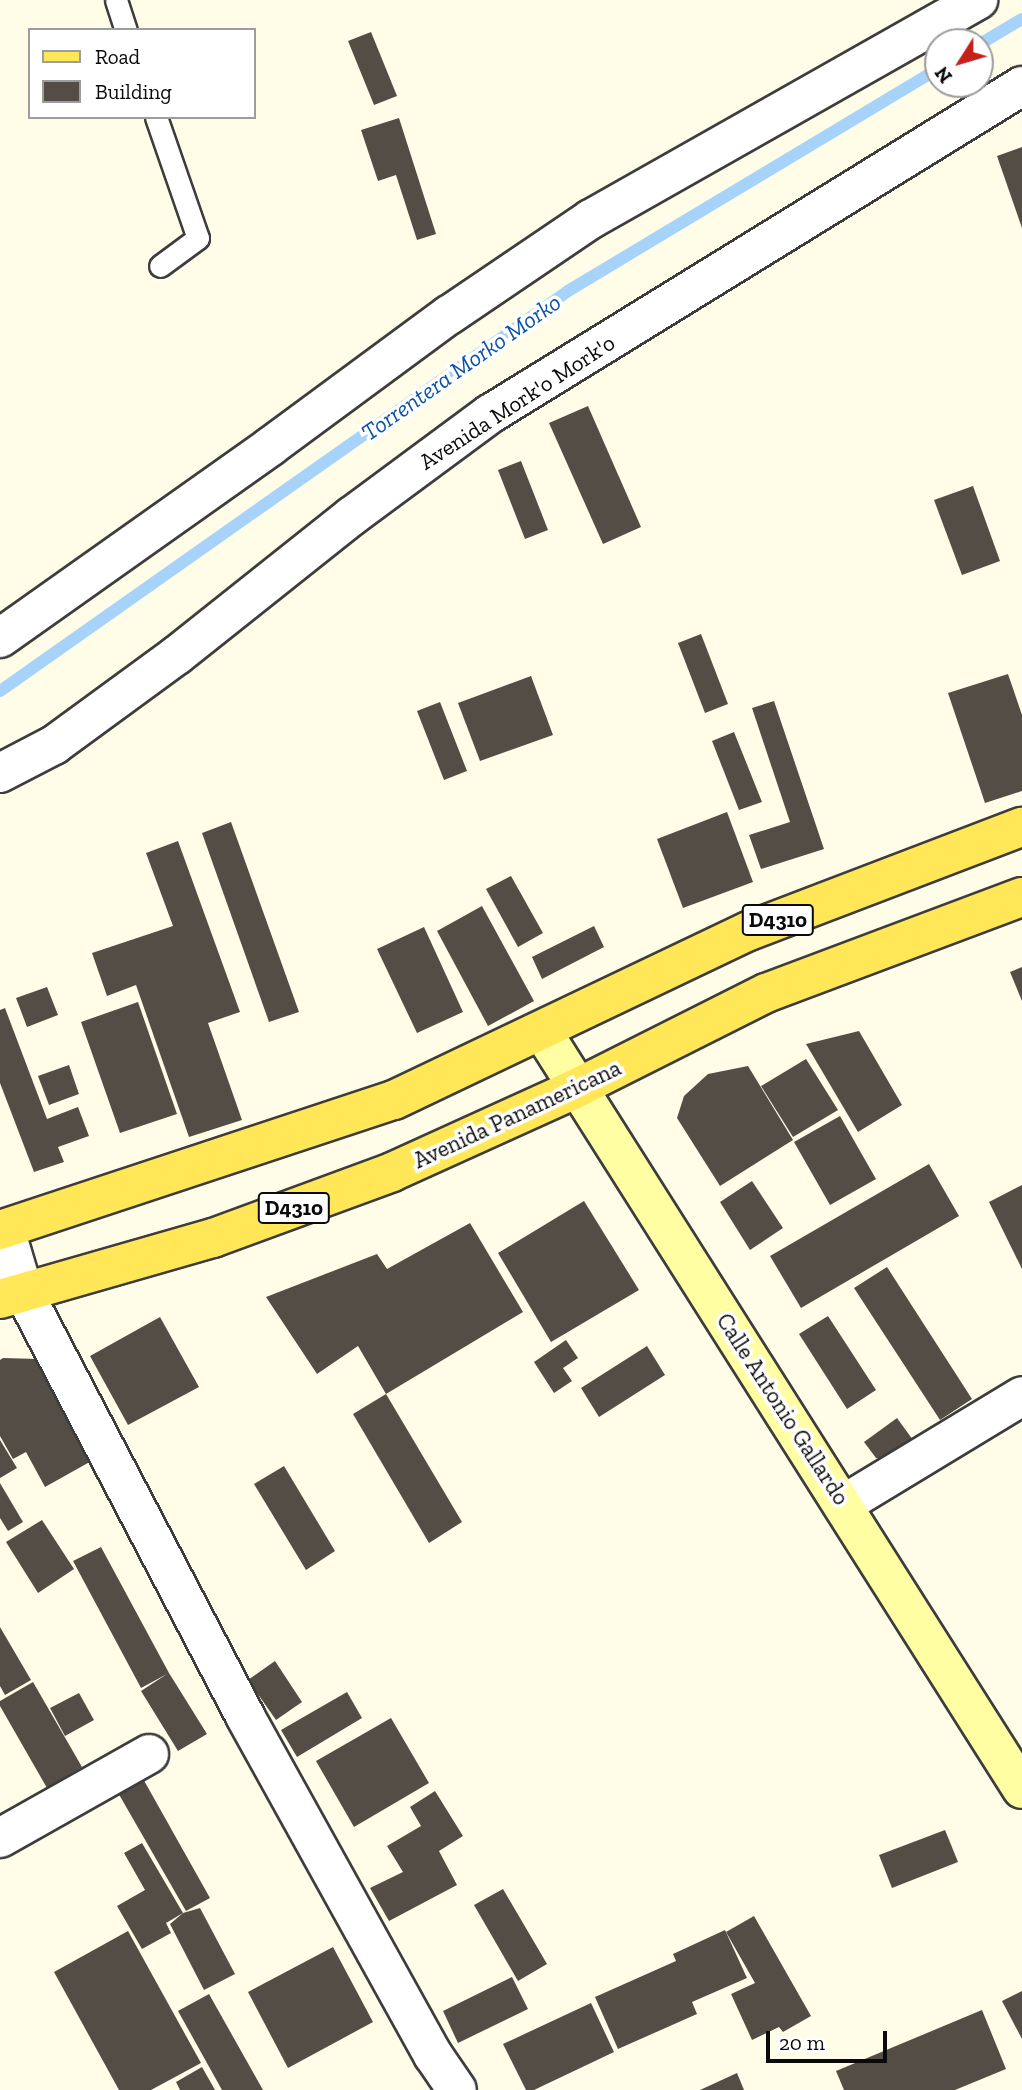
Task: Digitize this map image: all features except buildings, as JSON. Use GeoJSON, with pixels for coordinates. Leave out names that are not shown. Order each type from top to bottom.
{"type":"FeatureCollection","features":[{"type":"Feature","properties":{"kind":"main road","name":"D4310"},"geometry":{"type":"LineString","coordinates":[[3,1230],[394,1100],[749,931],[1022,827]]}},
{"type":"Feature","properties":{"kind":"main road","name":"Avenida Panamericana"},"geometry":{"type":"LineString","coordinates":[[12,1296],[213,1238],[392,1172],[577,1088],[766,993],[1022,897]]}},
{"type":"Feature","properties":{"kind":"main road","name":"Calle Antonio Gallardo"},"geometry":{"type":"LineString","coordinates":[[542,1031],[1019,1778]]}},
{"type":"Feature","properties":{"kind":"street"},"geometry":{"type":"LineString","coordinates":[[0,638],[260,454],[449,315],[591,219],[978,0]]}},
{"type":"Feature","properties":{"kind":"street","name":"Avenida Mork'o Mork'o"},"geometry":{"type":"LineString","coordinates":[[0,773],[54,745],[177,655],[352,516],[490,414],[1022,86]]}},
{"type":"Feature","properties":{"kind":"street"},"geometry":{"type":"LineString","coordinates":[[3,1230],[12,1296],[433,2055],[457,2090]]}},
{"type":"Feature","properties":{"kind":"street"},"geometry":{"type":"LineString","coordinates":[[844,1504],[1022,1396]]}},
{"type":"Feature","properties":{"kind":"street"},"geometry":{"type":"LineString","coordinates":[[0,1838],[149,1754]]}},
{"type":"Feature","properties":{"kind":"lane"},"geometry":{"type":"LineString","coordinates":[[116,0],[125,28]]}},
{"type":"Feature","properties":{"kind":"lane"},"geometry":{"type":"LineString","coordinates":[[157,119],[198,238],[160,266]]}},
{"type":"Feature","properties":{"kind":"waterway","name":"Torrentera Morko Morko"},"geometry":{"type":"LineString","coordinates":[[994,36],[1022,19]]}},
{"type":"Feature","properties":{"kind":"waterway","name":"Torrentera Morko Morko"},"geometry":{"type":"LineString","coordinates":[[0,691],[568,291],[924,77]]}}]}
